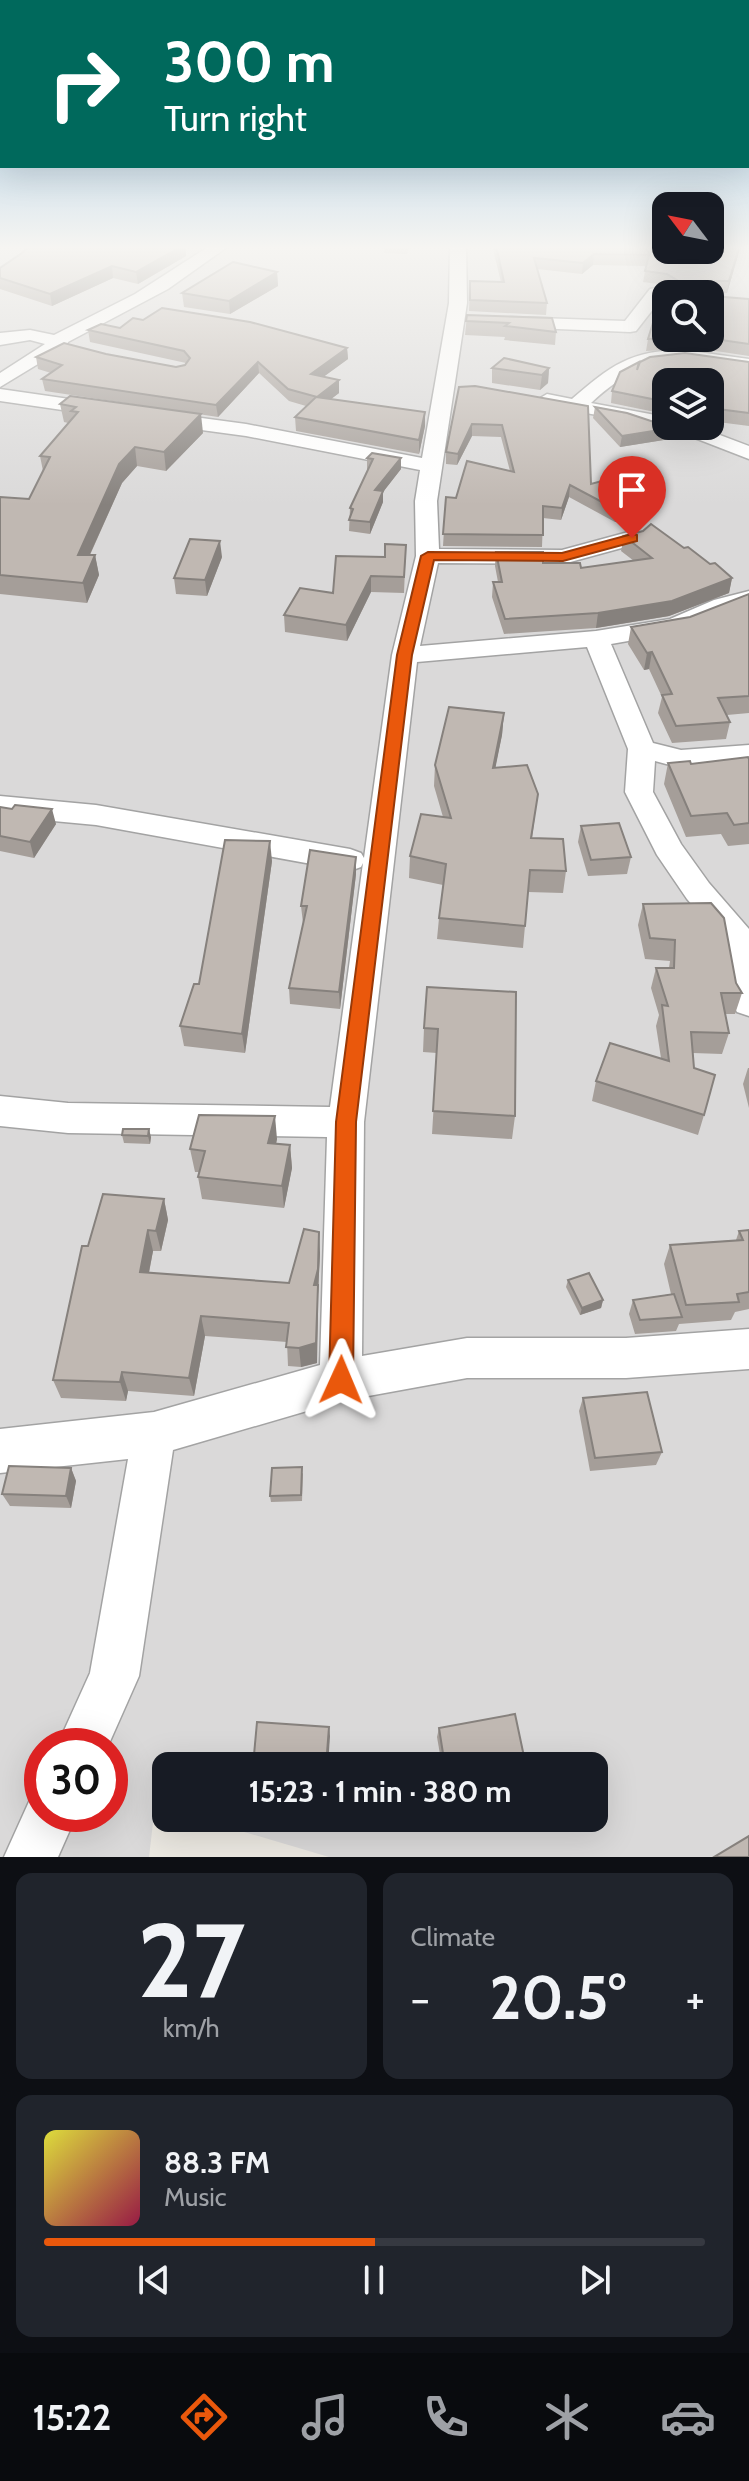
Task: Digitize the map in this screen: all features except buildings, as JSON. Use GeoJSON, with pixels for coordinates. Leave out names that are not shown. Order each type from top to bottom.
{"type":"FeatureCollection","features":[{"type":"Feature","properties":{"kind":"street"},"geometry":{"type":"LineString","coordinates":[[0,381],[57,342],[78,332]]}},
{"type":"Feature","properties":{"kind":"street"},"geometry":{"type":"LineString","coordinates":[[341,1380],[346,1122],[377,864],[405,655],[428,556],[426,501],[431,466],[468,332]]}},
{"type":"Feature","properties":{"kind":"street"},"geometry":{"type":"LineString","coordinates":[[0,339],[30,335],[84,350]]}},
{"type":"Feature","properties":{"kind":"street"},"geometry":{"type":"LineString","coordinates":[[577,405],[621,367],[639,361],[671,357],[749,365]]}},
{"type":"Feature","properties":{"kind":"street"},"geometry":{"type":"LineString","coordinates":[[0,395],[246,430],[431,466]]}},
{"type":"Feature","properties":{"kind":"street"},"geometry":{"type":"LineString","coordinates":[[533,398],[652,420]]}},
{"type":"Feature","properties":{"kind":"street"},"geometry":{"type":"LineString","coordinates":[[714,440],[749,453]]}},
{"type":"Feature","properties":{"kind":"street"},"geometry":{"type":"LineString","coordinates":[[428,556],[563,557],[632,538]]}},
{"type":"Feature","properties":{"kind":"street"},"geometry":{"type":"LineString","coordinates":[[405,655],[596,639],[676,626],[723,605],[749,598]]}},
{"type":"Feature","properties":{"kind":"street"},"geometry":{"type":"LineString","coordinates":[[596,639],[642,749],[639,792],[668,848],[698,891],[743,935],[749,1003]]}},
{"type":"Feature","properties":{"kind":"street"},"geometry":{"type":"LineString","coordinates":[[642,749],[681,759],[749,754]]}},
{"type":"Feature","properties":{"kind":"street"},"geometry":{"type":"LineString","coordinates":[[0,806],[96,815],[377,864]]}},
{"type":"Feature","properties":{"kind":"street"},"geometry":{"type":"LineString","coordinates":[[0,1111],[68,1118],[346,1122]]}},
{"type":"Feature","properties":{"kind":"street"},"geometry":{"type":"LineString","coordinates":[[0,1451],[154,1434],[341,1380],[467,1358],[626,1358],[749,1349]]}},
{"type":"Feature","properties":{"kind":"street"},"geometry":{"type":"LineString","coordinates":[[90,1728],[114,1676],[154,1434]]}},
{"type":"Feature","properties":{"kind":"street"},"geometry":{"type":"LineString","coordinates":[[31,1857],[43,1832]]}},
{"type":"Feature","properties":{"kind":"shaded area"},"geometry":{"type":"Polygon","coordinates":[[[0,332],[652,332],[652,352],[724,352],[724,332],[749,332],[749,1857],[329,1857],[244,1832],[608,1832],[608,1752],[152,1752],[149,1857],[0,1857],[0,332]]]}},
{"type":"Feature","properties":{"kind":"route"},"geometry":{"type":"LineString","coordinates":[[341,1380],[346,1122],[405,655],[428,556],[563,557],[632,538]]}}]}
